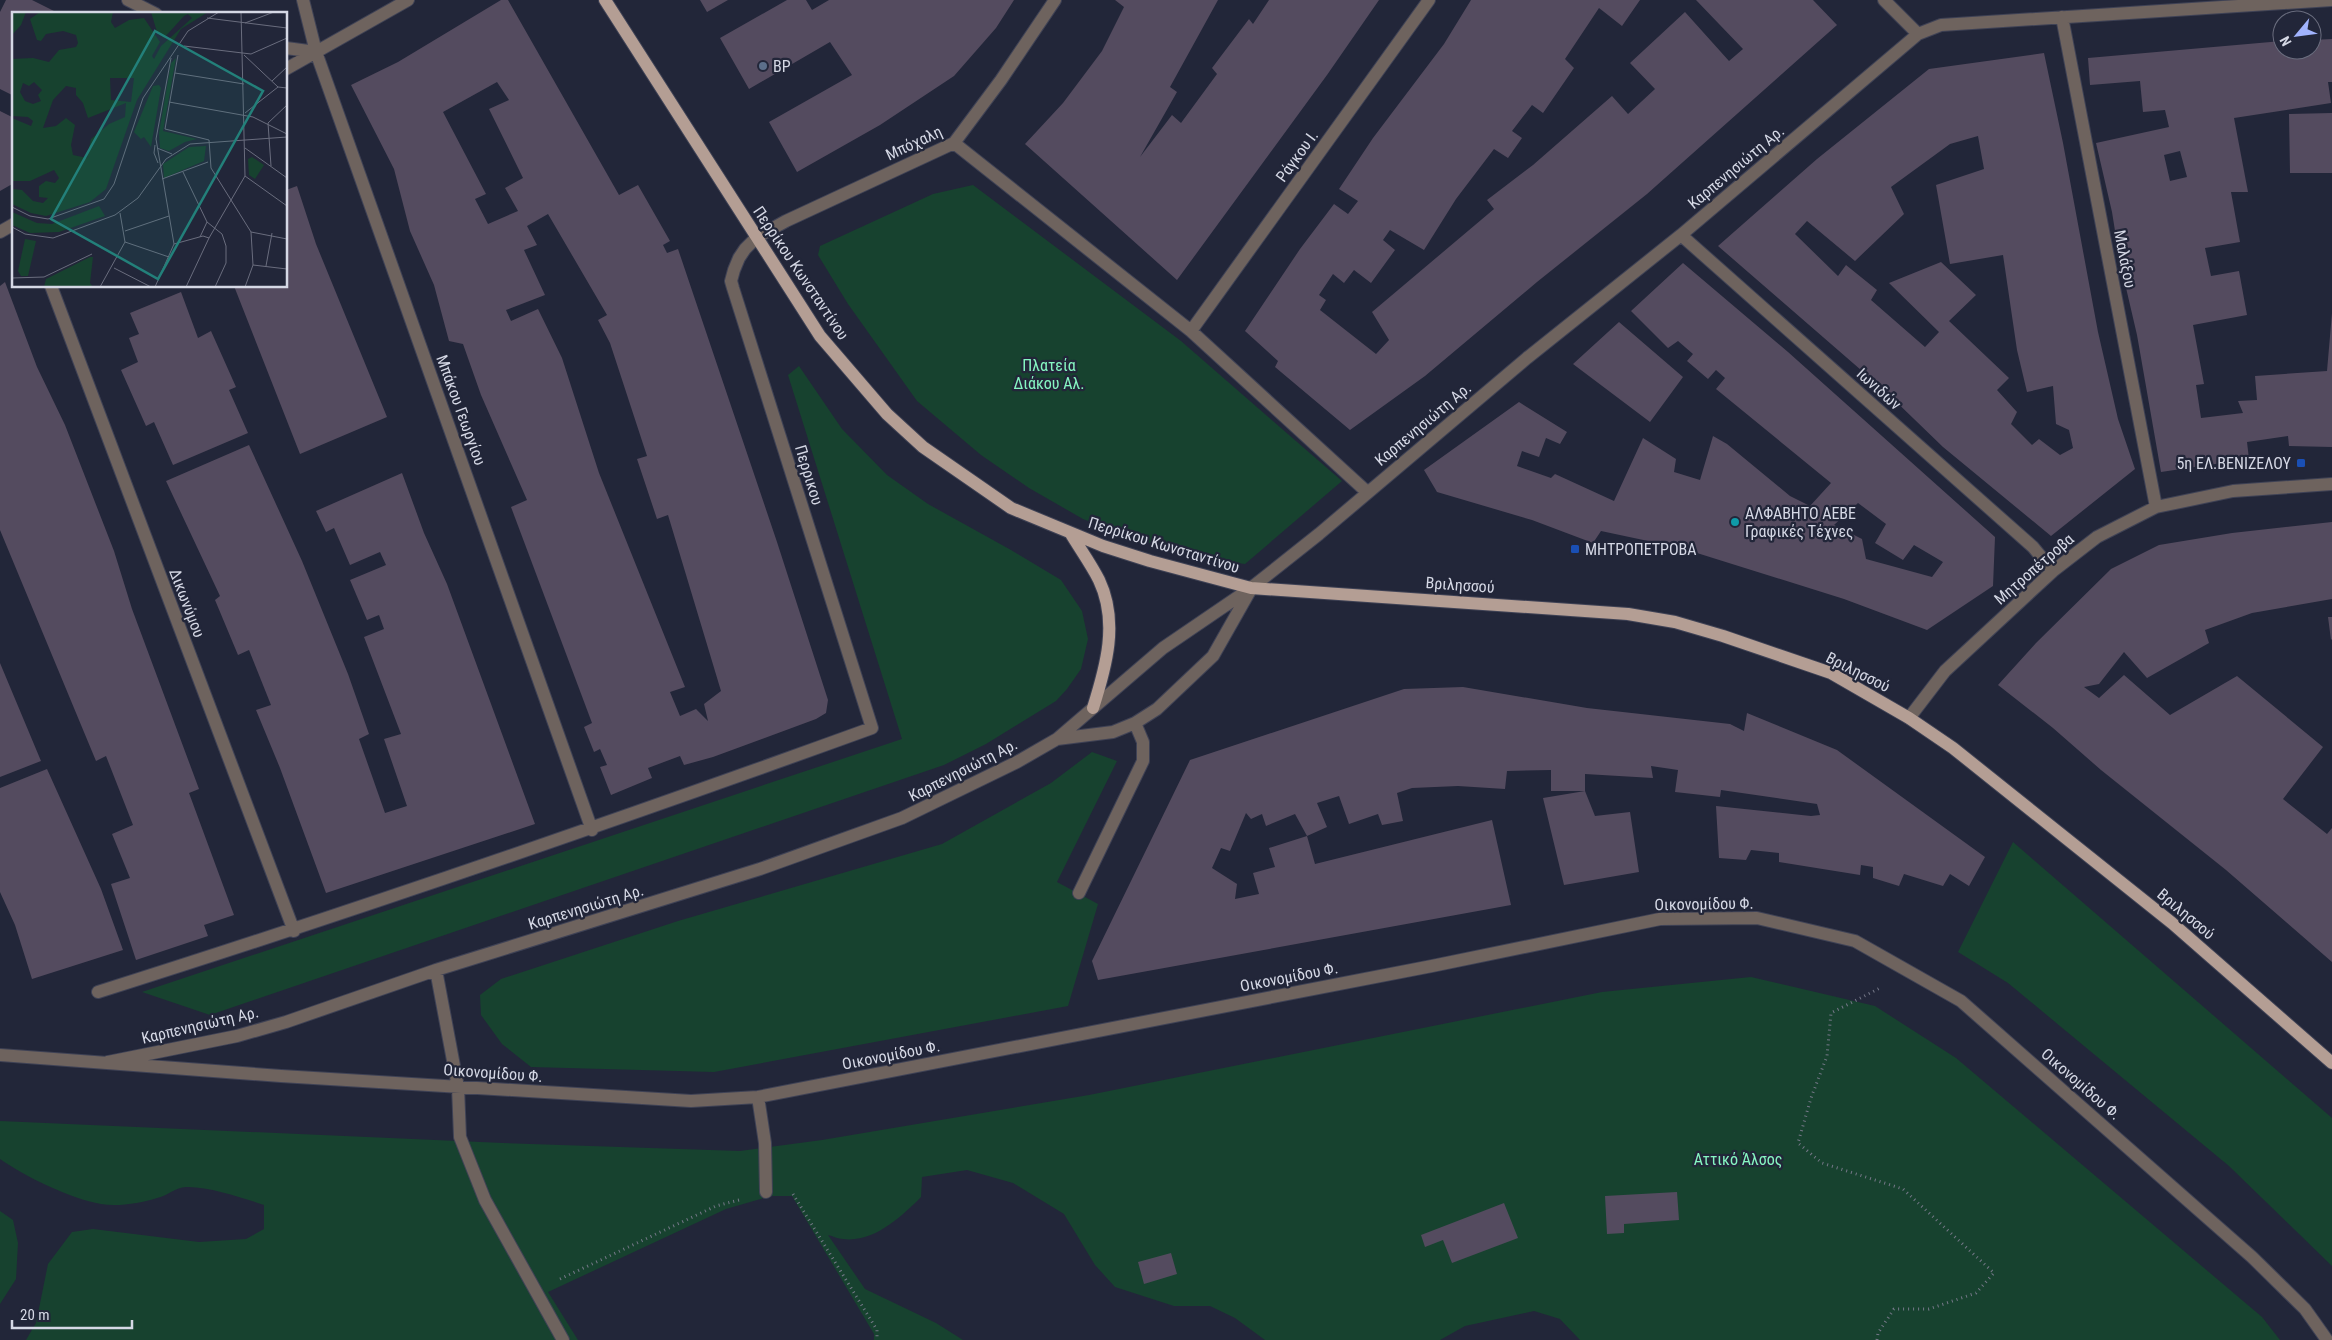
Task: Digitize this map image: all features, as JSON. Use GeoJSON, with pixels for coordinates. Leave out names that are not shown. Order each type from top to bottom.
{"type":"FeatureCollection","features":[{"type":"Feature","properties":{"kind":"main road","name":"Περρίκου Κωνσταντίνου"},"geometry":{"type":"LineString","coordinates":[[605,0],[820,336],[887,414],[923,447],[982,489],[1020,513],[1071,534],[1150,561],[1251,588]]}},
{"type":"Feature","properties":{"kind":"main road"},"geometry":{"type":"LineString","coordinates":[[1071,534],[1099,581],[1108,606],[1108,651],[1093,708]]}},
{"type":"Feature","properties":{"kind":"main road","name":"Βριλησσού"},"geometry":{"type":"LineString","coordinates":[[1251,588],[1613,612],[1657,618],[1723,636],[1831,674],[1909,718],[1953,748],[2172,923],[2332,1063]]}},
{"type":"Feature","properties":{"kind":"street"},"geometry":{"type":"LineString","coordinates":[[128,0],[152,12]]}},
{"type":"Feature","properties":{"kind":"street","name":"Μπάκου Γεωργίου"},"geometry":{"type":"LineString","coordinates":[[303,0],[316,52],[592,830]]}},
{"type":"Feature","properties":{"kind":"street"},"geometry":{"type":"LineString","coordinates":[[288,68],[408,0]]}},
{"type":"Feature","properties":{"kind":"street","name":"Μπόχαλη"},"geometry":{"type":"LineString","coordinates":[[757,238],[786,221],[954,143],[1001,80],[1055,0]]}},
{"type":"Feature","properties":{"kind":"street","name":"Ράγκου Ι."},"geometry":{"type":"LineString","coordinates":[[1191,331],[1429,0]]}},
{"type":"Feature","properties":{"kind":"street"},"geometry":{"type":"LineString","coordinates":[[1884,0],[1918,34]]}},
{"type":"Feature","properties":{"kind":"street","name":"Καρπενησιώτη Αρ."},"geometry":{"type":"LineString","coordinates":[[108,1062],[237,1036],[286,1022],[436,970],[760,870],[902,818],[980,782],[1057,739],[1163,648],[1251,588],[1527,358],[1681,235],[1918,34],[1941,25],[2332,0]]}},
{"type":"Feature","properties":{"kind":"street","name":"Μαλάξου"},"geometry":{"type":"LineString","coordinates":[[2062,16],[2156,507]]}},
{"type":"Feature","properties":{"kind":"street"},"geometry":{"type":"LineString","coordinates":[[288,48],[316,52]]}},
{"type":"Feature","properties":{"kind":"street"},"geometry":{"type":"LineString","coordinates":[[954,143],[1191,331],[1367,492]]}},
{"type":"Feature","properties":{"kind":"street"},"geometry":{"type":"LineString","coordinates":[[0,232],[12,225]]}},
{"type":"Feature","properties":{"kind":"street","name":"Ιωνιδών"},"geometry":{"type":"LineString","coordinates":[[1681,235],[2033,547],[2053,571]]}},
{"type":"Feature","properties":{"kind":"street","name":"Περρικου"},"geometry":{"type":"LineString","coordinates":[[592,830],[872,728],[731,281],[739,258],[745,249],[757,238]]}},
{"type":"Feature","properties":{"kind":"street","name":"Δικωνύμου"},"geometry":{"type":"LineString","coordinates":[[52,288],[294,931]]}},
{"type":"Feature","properties":{"kind":"street","name":"Μητροπέτροβα"},"geometry":{"type":"LineString","coordinates":[[1909,718],[1946,671],[2053,571],[2097,538],[2156,507],[2233,491],[2332,484]]}},
{"type":"Feature","properties":{"kind":"street","name":"Καρπενησιώτη Αρ."},"geometry":{"type":"LineString","coordinates":[[1057,739],[1112,732],[1135,723],[1157,709],[1213,656],[1251,588]]}},
{"type":"Feature","properties":{"kind":"street"},"geometry":{"type":"LineString","coordinates":[[1079,893],[1143,761],[1143,742],[1135,723]]}},
{"type":"Feature","properties":{"kind":"street"},"geometry":{"type":"LineString","coordinates":[[98,992],[294,931],[592,830]]}},
{"type":"Feature","properties":{"kind":"street","name":"Οικονομίδου Φ."},"geometry":{"type":"LineString","coordinates":[[108,1062],[281,1076],[691,1101],[758,1097],[1413,970],[1660,919],[1757,918],[1855,941],[1961,1000],[2252,1257],[2305,1309],[2327,1340]]}},
{"type":"Feature","properties":{"kind":"street"},"geometry":{"type":"LineString","coordinates":[[436,970],[458,1087],[460,1137],[485,1200],[534,1292],[563,1340]]}},
{"type":"Feature","properties":{"kind":"street"},"geometry":{"type":"LineString","coordinates":[[0,1055],[108,1062]]}},
{"type":"Feature","properties":{"kind":"street"},"geometry":{"type":"LineString","coordinates":[[758,1097],[765,1143],[766,1192]]}},
{"type":"Feature","properties":{"kind":"path"},"geometry":{"type":"LineString","coordinates":[[1877,1340],[1878,1334],[1894,1310],[1929,1309],[1976,1293],[1994,1272],[1903,1189],[1822,1163],[1798,1143],[1811,1098],[1827,1056],[1831,1012],[1912,973]]}},
{"type":"Feature","properties":{"kind":"path"},"geometry":{"type":"LineString","coordinates":[[534,1292],[716,1206],[766,1192],[792,1192],[877,1330],[877,1340]]}},
{"type":"Feature","properties":{"kind":"green space","name":"Πλατεία Διάκου Αλ."},"geometry":{"type":"Polygon","coordinates":[[[973,185],[1181,341],[1342,481],[1245,564],[1215,560],[1132,538],[1083,519],[1029,488],[981,455],[917,401],[848,304],[818,255],[820,246],[933,194],[973,185]]]}},
{"type":"Feature","properties":{"kind":"green space"},"geometry":{"type":"Polygon","coordinates":[[[799,366],[842,429],[887,475],[928,504],[1061,580],[1082,611],[1088,639],[1081,669],[1056,701],[986,744],[944,765],[210,1015],[142,992],[902,739],[788,375],[799,366]]]}},
{"type":"Feature","properties":{"kind":"green space"},"geometry":{"type":"Polygon","coordinates":[[[1092,752],[1117,761],[1057,882],[1098,904],[1068,1006],[714,1072],[531,1067],[502,1044],[481,1015],[480,995],[501,979],[678,921],[942,844],[1051,783],[1092,752]]]}},
{"type":"Feature","properties":{"kind":"green space"},"geometry":{"type":"Polygon","coordinates":[[[2013,842],[2332,1118],[2332,1266],[2229,1166],[2008,983],[1958,952],[2013,842]]]}},
{"type":"Feature","properties":{"kind":"green space","name":"Αττικό Άλσος"},"geometry":{"type":"Polygon","coordinates":[[[1751,977],[1875,1006],[1956,1058],[2262,1317],[2280,1340],[1580,1340],[1560,1319],[1534,1311],[1465,1326],[1440,1340],[1265,1340],[1235,1318],[1210,1306],[1174,1306],[1115,1287],[1095,1265],[1064,1214],[1013,1183],[967,1170],[922,1177],[921,1197],[896,1220],[866,1237],[841,1239],[828,1235],[865,1289],[936,1323],[963,1340],[874,1340],[874,1334],[792,1196],[771,1196],[726,1209],[548,1292],[578,1340],[26,1340],[36,1323],[48,1264],[72,1232],[93,1229],[199,1242],[246,1239],[264,1229],[264,1205],[225,1193],[195,1187],[182,1187],[161,1197],[122,1205],[101,1204],[76,1197],[35,1179],[0,1159],[0,1121],[503,1143],[740,1151],[822,1140],[1089,1095],[1602,992],[1751,977]]]}},
{"type":"Feature","properties":{"kind":"green space"},"geometry":{"type":"Polygon","coordinates":[[[0,1211],[13,1220],[18,1243],[16,1279],[0,1304],[0,1211]]]}},
{"type":"Feature","properties":{"kind":"building"},"geometry":{"type":"Polygon","coordinates":[[[6,0],[32,0],[56,12],[12,12],[12,95],[0,89],[0,12],[6,0]]]}},
{"type":"Feature","properties":{"kind":"building"},"geometry":{"type":"Polygon","coordinates":[[[501,0],[508,0],[619,195],[638,185],[670,241],[663,245],[667,253],[678,249],[828,700],[826,713],[816,719],[713,757],[684,765],[680,756],[648,768],[652,778],[611,795],[600,767],[607,765],[600,749],[594,752],[584,727],[592,723],[511,507],[527,500],[481,395],[463,344],[449,341],[434,285],[410,231],[394,169],[351,85],[398,62],[501,0]],[[497,82],[443,112],[486,194],[475,199],[488,224],[518,211],[505,188],[523,178],[489,109],[509,100],[497,82]],[[548,214],[527,226],[537,245],[524,250],[545,295],[506,310],[511,321],[538,309],[562,358],[599,473],[685,687],[670,692],[680,716],[696,709],[708,721],[704,704],[721,691],[668,515],[657,519],[637,459],[647,456],[610,343],[598,320],[607,315],[548,214]]]}},
{"type":"Feature","properties":{"kind":"building"},"geometry":{"type":"Polygon","coordinates":[[[700,0],[728,0],[707,12],[700,0]]]}},
{"type":"Feature","properties":{"kind":"building"},"geometry":{"type":"Polygon","coordinates":[[[787,0],[806,0],[812,10],[829,0],[1014,0],[996,28],[954,76],[880,125],[797,172],[769,122],[852,75],[830,42],[749,89],[720,38],[787,0]]]}},
{"type":"Feature","properties":{"kind":"building"},"geometry":{"type":"Polygon","coordinates":[[[1115,0],[1218,0],[1170,87],[1177,92],[1140,157],[1172,115],[1181,123],[1217,74],[1212,68],[1249,19],[1253,24],[1269,0],[1379,0],[1327,75],[1177,280],[1025,144],[1063,103],[1102,51],[1124,7],[1115,0]]]}},
{"type":"Feature","properties":{"kind":"building"},"geometry":{"type":"Polygon","coordinates":[[[1471,0],[1640,0],[1622,26],[1599,8],[1565,59],[1574,68],[1543,113],[1532,105],[1512,131],[1522,138],[1508,158],[1494,149],[1456,199],[1424,250],[1390,230],[1383,240],[1395,250],[1371,283],[1354,270],[1344,283],[1333,274],[1319,295],[1326,300],[1320,310],[1376,354],[1389,340],[1372,312],[1494,209],[1487,200],[1533,165],[1612,96],[1628,114],[1655,89],[1630,63],[1685,12],[1729,61],[1743,49],[1696,0],[1813,0],[1837,25],[1647,194],[1537,282],[1425,376],[1350,430],[1275,367],[1278,361],[1245,331],[1300,249],[1334,204],[1348,214],[1358,201],[1339,189],[1373,138],[1444,44],[1471,0]]]}},
{"type":"Feature","properties":{"kind":"building"},"geometry":{"type":"Polygon","coordinates":[[[2332,39],[2332,82],[2328,82],[2331,103],[2234,118],[2248,192],[2231,192],[2240,242],[2205,248],[2211,276],[2239,271],[2247,315],[2193,325],[2204,384],[2196,385],[2201,418],[2243,413],[2238,401],[2257,400],[2255,376],[2327,371],[2332,313],[2332,447],[2289,446],[2288,436],[2247,442],[2249,459],[2161,472],[2137,335],[2096,143],[2169,127],[2165,110],[2143,112],[2140,81],[2090,85],[2088,58],[2272,42],[2272,60],[2322,60],[2322,40],[2332,39]],[[2180,151],[2164,155],[2170,181],[2187,177],[2180,151]]]}},
{"type":"Feature","properties":{"kind":"building"},"geometry":{"type":"Polygon","coordinates":[[[2044,53],[2063,143],[2098,332],[2118,419],[2135,469],[2051,536],[1943,447],[1884,390],[1718,246],[1817,159],[1929,69],[2044,53]],[[1978,136],[1950,144],[1891,187],[1904,214],[1855,261],[1807,221],[1795,234],[1838,276],[1846,265],[1877,290],[1871,300],[1925,347],[1939,332],[1889,283],[1941,262],[1976,295],[1949,321],[2009,378],[1997,390],[2017,412],[2011,424],[2032,445],[2039,439],[2060,455],[2073,448],[2069,430],[2056,424],[2053,386],[2027,392],[2017,350],[2003,255],[1950,264],[1936,185],[1984,169],[1978,136]]]}},
{"type":"Feature","properties":{"kind":"building"},"geometry":{"type":"Polygon","coordinates":[[[0,111],[12,117],[12,184],[0,191],[0,111]]]}},
{"type":"Feature","properties":{"kind":"building"},"geometry":{"type":"Polygon","coordinates":[[[2332,113],[2332,173],[2290,173],[2289,114],[2332,113]]]}},
{"type":"Feature","properties":{"kind":"building"},"geometry":{"type":"Polygon","coordinates":[[[297,186],[316,244],[387,417],[300,454],[235,288],[288,288],[288,189],[297,186]]]}},
{"type":"Feature","properties":{"kind":"building"},"geometry":{"type":"Polygon","coordinates":[[[1683,263],[1788,352],[1995,537],[1993,586],[1927,630],[1844,599],[1681,548],[1601,531],[1593,543],[1532,520],[1437,492],[1424,470],[1519,402],[1567,432],[1560,444],[1546,438],[1539,457],[1522,451],[1517,466],[1551,478],[1555,474],[1614,501],[1643,438],[1676,459],[1674,472],[1700,480],[1713,436],[1727,444],[1790,496],[1810,506],[1831,483],[1716,389],[1725,378],[1716,370],[1708,379],[1687,361],[1693,354],[1678,341],[1668,348],[1631,311],[1683,263]],[[1858,503],[1834,525],[1862,539],[1866,559],[1932,577],[1943,562],[1914,545],[1903,560],[1875,543],[1886,524],[1858,503]]]}},
{"type":"Feature","properties":{"kind":"building"},"geometry":{"type":"Polygon","coordinates":[[[5,282],[37,367],[65,425],[114,551],[132,609],[199,789],[189,793],[234,915],[204,925],[208,936],[136,960],[111,884],[130,878],[112,834],[133,825],[106,756],[96,761],[0,530],[0,286],[5,282]]]}},
{"type":"Feature","properties":{"kind":"building"},"geometry":{"type":"Polygon","coordinates":[[[181,292],[198,338],[211,331],[236,387],[229,390],[248,433],[173,465],[154,422],[146,426],[121,370],[138,362],[129,338],[139,334],[130,313],[181,292]]]}},
{"type":"Feature","properties":{"kind":"building"},"geometry":{"type":"Polygon","coordinates":[[[1619,322],[1683,377],[1650,422],[1573,364],[1619,322]]]}},
{"type":"Feature","properties":{"kind":"building"},"geometry":{"type":"Polygon","coordinates":[[[249,445],[302,561],[348,674],[369,734],[359,739],[385,813],[407,806],[384,739],[401,734],[364,637],[384,629],[379,615],[367,620],[350,580],[386,565],[380,552],[350,565],[334,528],[326,532],[316,511],[402,473],[424,533],[447,584],[535,824],[326,893],[280,768],[256,710],[271,705],[249,650],[238,655],[215,600],[220,596],[166,481],[249,445]]]}},
{"type":"Feature","properties":{"kind":"building"},"geometry":{"type":"Polygon","coordinates":[[[2332,522],[2332,599],[2252,613],[2205,630],[2209,643],[2147,678],[2124,652],[2099,684],[2084,687],[2099,698],[2124,675],[2170,715],[2237,676],[2323,747],[2283,799],[2327,834],[2332,828],[2332,962],[2226,870],[1998,685],[2036,643],[2111,569],[2159,545],[2232,533],[2332,522]]]}},
{"type":"Feature","properties":{"kind":"building"},"geometry":{"type":"Polygon","coordinates":[[[2328,617],[2332,617],[2331,640],[2328,617]]]}},
{"type":"Feature","properties":{"kind":"building"},"geometry":{"type":"Polygon","coordinates":[[[0,663],[41,761],[0,777],[0,663]]]}},
{"type":"Feature","properties":{"kind":"building"},"geometry":{"type":"Polygon","coordinates":[[[1463,687],[1587,708],[1730,724],[1744,731],[1747,713],[1837,750],[1985,857],[1969,886],[1950,874],[1943,886],[1904,874],[1899,886],[1873,878],[1873,867],[1861,865],[1860,875],[1779,862],[1779,853],[1751,850],[1746,860],[1719,858],[1716,806],[1811,816],[1820,815],[1817,804],[1721,790],[1720,797],[1675,792],[1678,770],[1651,766],[1653,778],[1585,774],[1585,791],[1551,791],[1551,770],[1507,771],[1505,789],[1458,786],[1412,788],[1397,793],[1403,821],[1382,825],[1378,814],[1349,824],[1339,796],[1317,803],[1327,827],[1307,836],[1315,864],[1492,820],[1511,905],[1098,980],[1092,961],[1190,760],[1404,689],[1463,687]],[[1246,813],[1230,851],[1221,848],[1212,868],[1237,884],[1235,899],[1259,894],[1253,873],[1275,867],[1269,848],[1307,836],[1295,814],[1266,826],[1262,814],[1251,819],[1246,813]]]}},
{"type":"Feature","properties":{"kind":"building"},"geometry":{"type":"Polygon","coordinates":[[[47,769],[101,889],[123,950],[32,979],[15,925],[0,892],[0,788],[47,769]]]}},
{"type":"Feature","properties":{"kind":"building"},"geometry":{"type":"Polygon","coordinates":[[[1585,791],[1595,816],[1630,812],[1639,872],[1564,885],[1543,798],[1585,791]]]}},
{"type":"Feature","properties":{"kind":"building"},"geometry":{"type":"Polygon","coordinates":[[[1677,1192],[1679,1220],[1624,1224],[1624,1233],[1607,1234],[1605,1196],[1677,1192]]]}},
{"type":"Feature","properties":{"kind":"building"},"geometry":{"type":"Polygon","coordinates":[[[1504,1203],[1518,1238],[1452,1263],[1443,1240],[1425,1247],[1421,1235],[1504,1203]]]}},
{"type":"Feature","properties":{"kind":"building"},"geometry":{"type":"Polygon","coordinates":[[[1171,1253],[1177,1274],[1144,1284],[1138,1262],[1171,1253]]]}},
{"type":"Feature","properties":{"kind":"place","name":"BP"},"geometry":{"type":"Point","coordinates":[763,66]}},
{"type":"Feature","properties":{"kind":"place","name":"5η ΕΛ.ΒΕΝΙΖΕΛΟΥ"},"geometry":{"type":"Point","coordinates":[2301,463]}},
{"type":"Feature","properties":{"kind":"place","name":"ΑΛΦΑΒΗΤΟ ΑΕΒΕ Γραφικές Τέχνες"},"geometry":{"type":"Point","coordinates":[1735,522]}},
{"type":"Feature","properties":{"kind":"place","name":"ΜΗΤΡΟΠΕΤΡΟΒΑ"},"geometry":{"type":"Point","coordinates":[1575,549]}}]}
